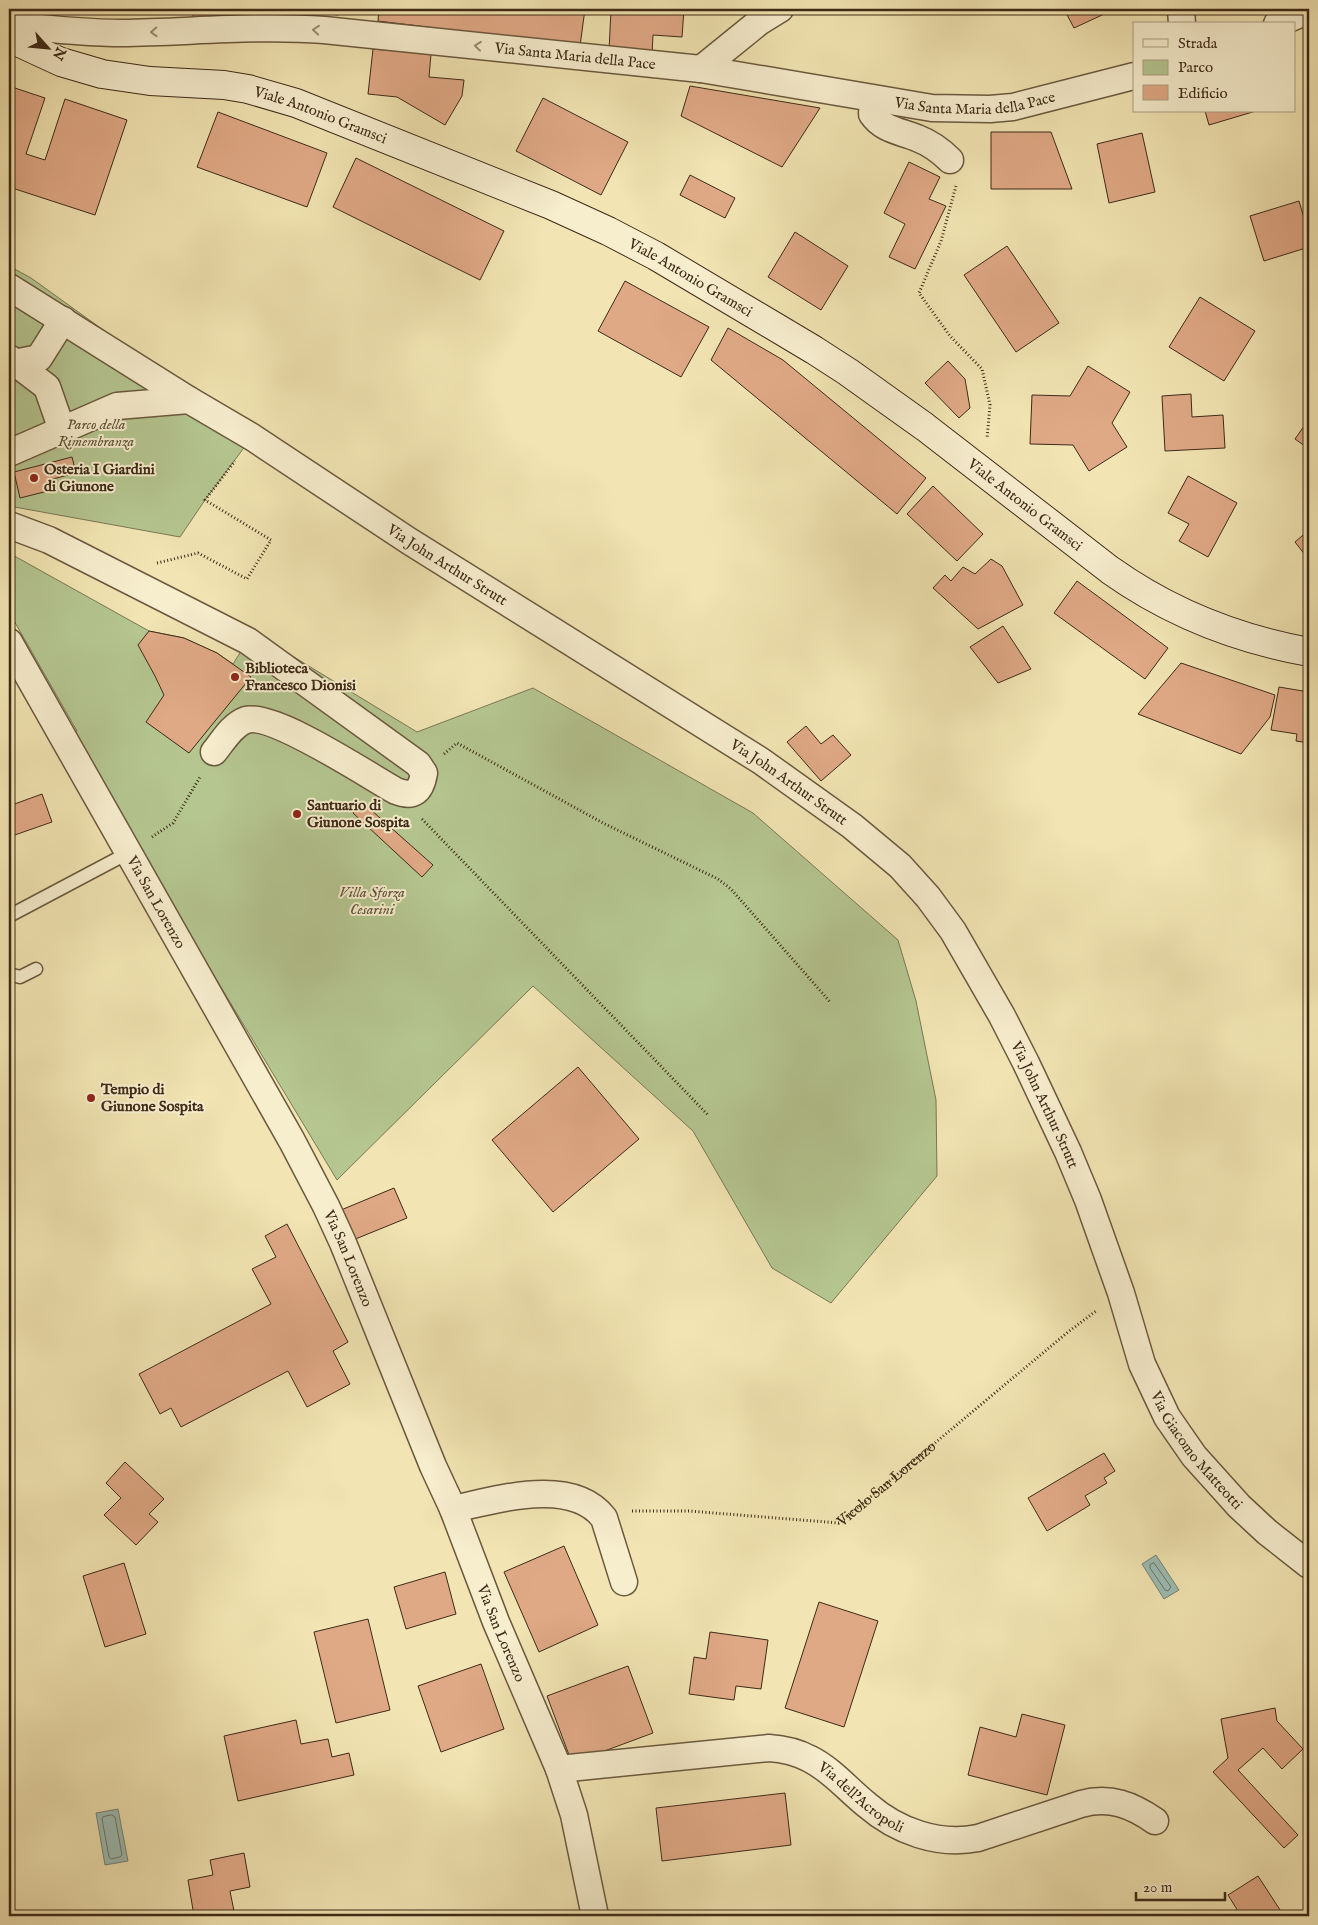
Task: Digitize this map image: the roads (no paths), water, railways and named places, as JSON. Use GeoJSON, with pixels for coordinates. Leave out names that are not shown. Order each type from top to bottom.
{"type":"FeatureCollection","features":[{"type":"Feature","properties":{"kind":"street"},"geometry":{"type":"LineString","coordinates":[[701,69],[759,22],[780,9]]}},
{"type":"Feature","properties":{"kind":"street"},"geometry":{"type":"LineString","coordinates":[[1181,9],[1182,22]]}},
{"type":"Feature","properties":{"kind":"street"},"geometry":{"type":"LineString","coordinates":[[1282,22],[1309,10]]}},
{"type":"Feature","properties":{"kind":"street","name":"Via Santa Maria della Pace"},"geometry":{"type":"LineString","coordinates":[[9,25],[121,33],[230,28],[302,28],[701,69],[932,108],[990,109],[1026,104],[1133,76]]}},
{"type":"Feature","properties":{"kind":"street","name":"Viale Antonio Gramsci"},"geometry":{"type":"LineString","coordinates":[[9,38],[48,56],[102,74],[150,81],[224,85],[271,96],[305,107],[564,210],[649,252],[814,350],[888,400],[1110,570],[1153,597],[1190,616],[1228,631],[1309,652]]}},
{"type":"Feature","properties":{"kind":"street"},"geometry":{"type":"LineString","coordinates":[[874,99],[872,114],[877,122],[926,142],[940,150],[950,160]]}},
{"type":"Feature","properties":{"kind":"street","name":"Via John Arthur Strutt"},"geometry":{"type":"LineString","coordinates":[[10,291],[63,320],[189,400],[252,437],[409,541],[779,773],[852,826],[900,866],[928,896],[947,922],[1002,1016],[1068,1152],[1088,1200],[1123,1300]]}},
{"type":"Feature","properties":{"kind":"street"},"geometry":{"type":"LineString","coordinates":[[11,362],[39,358],[63,320]]}},
{"type":"Feature","properties":{"kind":"street"},"geometry":{"type":"LineString","coordinates":[[11,362],[47,387],[62,430]]}},
{"type":"Feature","properties":{"kind":"street"},"geometry":{"type":"LineString","coordinates":[[9,452],[117,406],[189,400]]}},
{"type":"Feature","properties":{"kind":"street"},"geometry":{"type":"LineString","coordinates":[[9,525],[49,540],[248,641],[418,764],[424,773],[422,784],[414,793],[407,795],[396,792],[311,742],[275,724],[258,719],[246,720],[232,729],[214,752]]}},
{"type":"Feature","properties":{"kind":"street","name":"Via San Lorenzo"},"geometry":{"type":"LineString","coordinates":[[9,642],[292,1141],[326,1206],[433,1466],[453,1509],[496,1622],[559,1770],[576,1822],[595,1916]]}},
{"type":"Feature","properties":{"kind":"street","name":"Via Giacomo Matteotti"},"geometry":{"type":"LineString","coordinates":[[1123,1300],[1150,1384],[1160,1406],[1182,1441],[1206,1470],[1252,1519],[1309,1565]]}},
{"type":"Feature","properties":{"kind":"street"},"geometry":{"type":"LineString","coordinates":[[453,1509],[514,1497],[551,1494],[574,1498],[584,1502],[599,1512],[608,1526],[624,1582]]}},
{"type":"Feature","properties":{"kind":"street","name":"Via dell'Acropoli"},"geometry":{"type":"LineString","coordinates":[[559,1770],[769,1748],[797,1752],[811,1759],[829,1771],[868,1806],[885,1818],[904,1829],[936,1839],[963,1841],[978,1838],[1099,1800],[1122,1803],[1134,1807],[1155,1821]]}},
{"type":"Feature","properties":{"kind":"lane"},"geometry":{"type":"LineString","coordinates":[[9,916],[128,853]]}},
{"type":"Feature","properties":{"kind":"lane"},"geometry":{"type":"LineString","coordinates":[[9,974],[20,977],[36,969]]}},
{"type":"Feature","properties":{"kind":"water"},"geometry":{"type":"Polygon","coordinates":[[[1156,1555],[1179,1590],[1164,1599],[1142,1564],[1156,1555]]]}},
{"type":"Feature","properties":{"kind":"water"},"geometry":{"type":"Polygon","coordinates":[[[118,1809],[128,1861],[105,1865],[96,1813],[118,1809]]]}},
{"type":"Feature","properties":{"kind":"place","name":"Osteria I Giardini di Giunone"},"geometry":{"type":"Point","coordinates":[34,478]}},
{"type":"Feature","properties":{"kind":"place","name":"Biblioteca Francesco Dionisi"},"geometry":{"type":"Point","coordinates":[235,677]}},
{"type":"Feature","properties":{"kind":"place","name":"Santuario di Giunone Sospita"},"geometry":{"type":"Point","coordinates":[297,814]}},
{"type":"Feature","properties":{"kind":"place","name":"Tempio di Giunone Sospita"},"geometry":{"type":"Point","coordinates":[91,1098]}},
{"type":"Feature","properties":{"kind":"park label","name":"Parco della Rimembranza"},"geometry":{"type":"Point","coordinates":[96,432]}},
{"type":"Feature","properties":{"kind":"park label","name":"Villa Sforza Cesarini"},"geometry":{"type":"Point","coordinates":[372,900]}}]}
